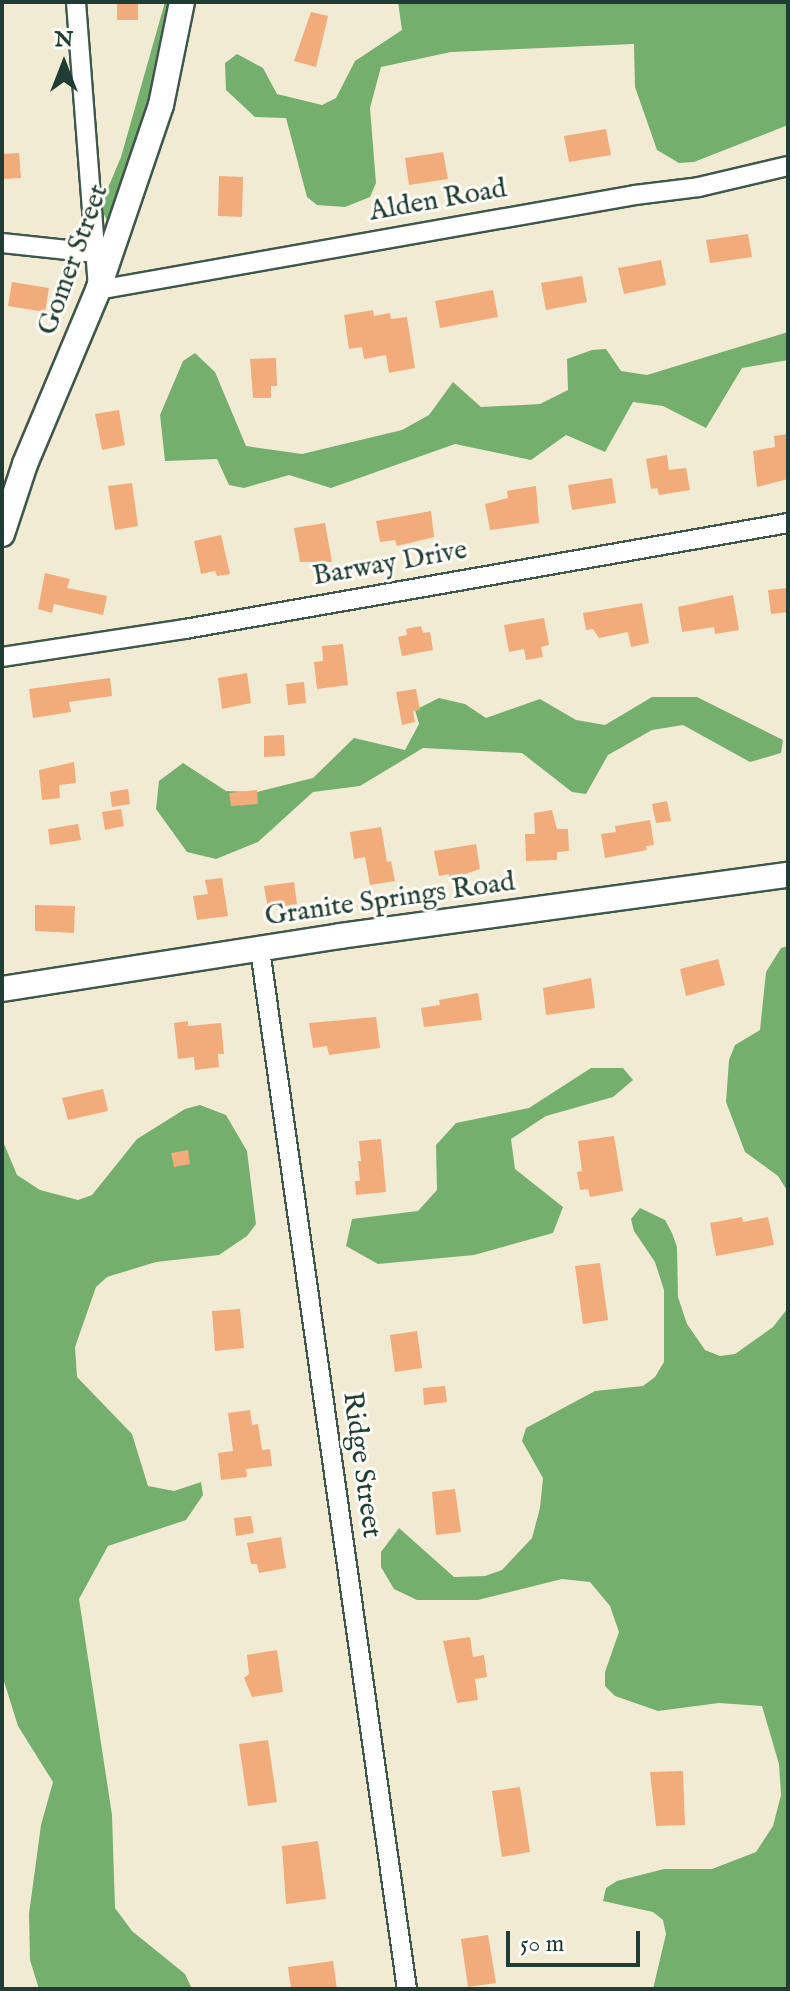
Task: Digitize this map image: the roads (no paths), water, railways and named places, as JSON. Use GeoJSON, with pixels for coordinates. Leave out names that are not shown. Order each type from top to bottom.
{"type":"FeatureCollection","features":[{"type":"Feature","properties":{"kind":"street"},"geometry":{"type":"LineString","coordinates":[[76,2],[98,290]]}},
{"type":"Feature","properties":{"kind":"street","name":"Gomer Street"},"geometry":{"type":"LineString","coordinates":[[2,534],[25,464],[98,290],[161,105],[182,2]]}},
{"type":"Feature","properties":{"kind":"street","name":"Alden Road"},"geometry":{"type":"LineString","coordinates":[[98,290],[635,195],[699,187],[788,166]]}},
{"type":"Feature","properties":{"kind":"street"},"geometry":{"type":"LineString","coordinates":[[2,243],[95,253]]}},
{"type":"Feature","properties":{"kind":"street","name":"Barway Drive"},"geometry":{"type":"LineString","coordinates":[[2,657],[200,626],[788,523]]}},
{"type":"Feature","properties":{"kind":"street","name":"Granite Springs Road"},"geometry":{"type":"LineString","coordinates":[[2,989],[788,875]]}},
{"type":"Feature","properties":{"kind":"street","name":"Ridge Street"},"geometry":{"type":"LineString","coordinates":[[260,950],[407,1989]]}}]}
